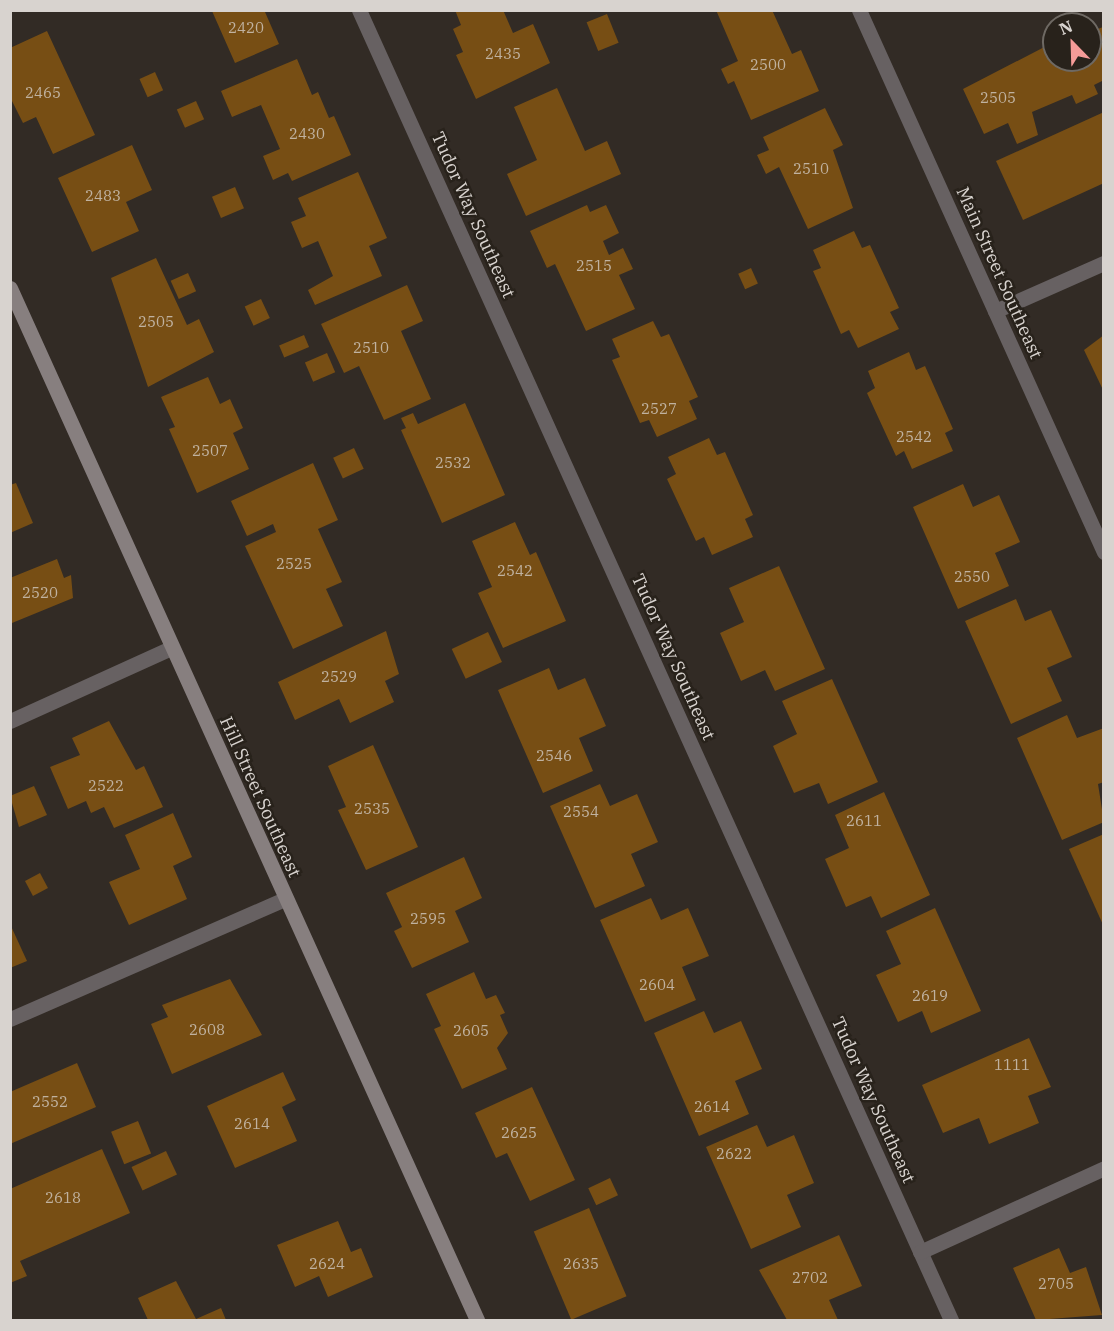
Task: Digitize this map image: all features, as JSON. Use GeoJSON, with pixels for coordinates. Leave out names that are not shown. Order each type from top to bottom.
{"type":"FeatureCollection","features":[{"type":"Feature","properties":{"kind":"street","name":"Tudor Way Southeast"},"geometry":{"type":"LineString","coordinates":[[359,10],[951,1320]]}},
{"type":"Feature","properties":{"kind":"street","name":"Main Street Southeast"},"geometry":{"type":"LineString","coordinates":[[859,10],[1103,549]]}},
{"type":"Feature","properties":{"kind":"street"},"geometry":{"type":"LineString","coordinates":[[995,311],[1104,263]]}},
{"type":"Feature","properties":{"kind":"street","name":"Hill Street Southeast"},"geometry":{"type":"LineString","coordinates":[[10,288],[477,1320]]}},
{"type":"Feature","properties":{"kind":"street"},"geometry":{"type":"LineString","coordinates":[[10,721],[171,648]]}},
{"type":"Feature","properties":{"kind":"street"},"geometry":{"type":"LineString","coordinates":[[10,1019],[285,899]]}},
{"type":"Feature","properties":{"kind":"street"},"geometry":{"type":"LineString","coordinates":[[920,1252],[1104,1168]]}},
{"type":"Feature","properties":{"kind":"building"},"geometry":{"type":"Polygon","coordinates":[[[455,10],[503,10],[513,33],[533,24],[550,63],[476,99],[456,55],[463,52],[453,29],[461,25],[455,10]]]}},
{"type":"Feature","properties":{"kind":"building"},"geometry":{"type":"Polygon","coordinates":[[[716,10],[772,10],[792,54],[801,50],[819,91],[751,120],[734,81],[728,84],[721,69],[738,61],[716,10]]]}},
{"type":"Feature","properties":{"kind":"building"},"geometry":{"type":"Polygon","coordinates":[[[212,11],[270,11],[265,12],[279,44],[235,63],[212,11]]]}},
{"type":"Feature","properties":{"kind":"building"},"geometry":{"type":"Polygon","coordinates":[[[607,14],[619,43],[598,51],[587,22],[607,14]]]}},
{"type":"Feature","properties":{"kind":"building"},"geometry":{"type":"Polygon","coordinates":[[[1102,27],[1104,80],[1094,85],[1098,94],[1076,104],[1072,95],[1032,112],[1038,135],[1017,144],[1008,123],[984,134],[963,89],[1042,48],[1042,72],[1102,72],[1102,27]]]}},
{"type":"Feature","properties":{"kind":"building"},"geometry":{"type":"Polygon","coordinates":[[[47,31],[95,135],[53,154],[36,117],[23,123],[10,97],[10,48],[47,31]]]}},
{"type":"Feature","properties":{"kind":"building"},"geometry":{"type":"Polygon","coordinates":[[[297,59],[312,95],[318,92],[329,118],[334,116],[351,155],[292,181],[288,173],[273,180],[263,156],[280,149],[261,105],[232,117],[221,91],[297,59]]]}},
{"type":"Feature","properties":{"kind":"building"},"geometry":{"type":"Polygon","coordinates":[[[155,72],[163,90],[148,97],[139,79],[155,72]]]}},
{"type":"Feature","properties":{"kind":"building"},"geometry":{"type":"Polygon","coordinates":[[[557,88],[585,151],[607,141],[621,174],[526,216],[507,174],[537,160],[514,107],[557,88]]]}},
{"type":"Feature","properties":{"kind":"building"},"geometry":{"type":"Polygon","coordinates":[[[196,101],[204,119],[185,128],[177,110],[196,101]]]}},
{"type":"Feature","properties":{"kind":"building"},"geometry":{"type":"Polygon","coordinates":[[[825,108],[843,145],[833,150],[853,208],[808,229],[779,167],[766,174],[757,155],[769,150],[763,137],[825,108]]]}},
{"type":"Feature","properties":{"kind":"building"},"geometry":{"type":"Polygon","coordinates":[[[1104,112],[1104,183],[1023,220],[996,161],[1104,112]]]}},
{"type":"Feature","properties":{"kind":"building"},"geometry":{"type":"Polygon","coordinates":[[[132,145],[152,190],[126,202],[139,231],[92,252],[58,178],[132,145]]]}},
{"type":"Feature","properties":{"kind":"building"},"geometry":{"type":"Polygon","coordinates":[[[358,172],[387,238],[369,246],[382,276],[315,305],[308,290],[333,276],[318,241],[302,248],[291,222],[306,216],[298,198],[358,172]]]}},
{"type":"Feature","properties":{"kind":"building"},"geometry":{"type":"Polygon","coordinates":[[[235,187],[244,208],[221,218],[212,197],[235,187]]]}},
{"type":"Feature","properties":{"kind":"building"},"geometry":{"type":"Polygon","coordinates":[[[587,205],[590,212],[606,205],[619,233],[603,241],[609,255],[623,248],[633,269],[619,275],[635,309],[586,331],[555,264],[547,268],[530,231],[587,205]]]}},
{"type":"Feature","properties":{"kind":"building"},"geometry":{"type":"Polygon","coordinates":[[[854,231],[862,248],[870,245],[899,308],[890,312],[899,329],[858,348],[849,330],[841,334],[813,271],[821,268],[813,250],[854,231]]]}},
{"type":"Feature","properties":{"kind":"building"},"geometry":{"type":"Polygon","coordinates":[[[156,258],[187,325],[199,319],[214,352],[148,387],[111,278],[156,258]]]}},
{"type":"Feature","properties":{"kind":"building"},"geometry":{"type":"Polygon","coordinates":[[[751,268],[758,284],[745,289],[738,274],[751,268]]]}},
{"type":"Feature","properties":{"kind":"building"},"geometry":{"type":"Polygon","coordinates":[[[188,273],[196,291],[179,299],[171,281],[188,273]]]}},
{"type":"Feature","properties":{"kind":"building"},"geometry":{"type":"Polygon","coordinates":[[[407,285],[423,321],[401,331],[431,399],[384,420],[359,366],[344,373],[321,324],[407,285]]]}},
{"type":"Feature","properties":{"kind":"building"},"geometry":{"type":"Polygon","coordinates":[[[261,299],[270,318],[254,326],[245,307],[261,299]]]}},
{"type":"Feature","properties":{"kind":"building"},"geometry":{"type":"Polygon","coordinates":[[[653,321],[661,337],[669,334],[698,397],[689,401],[697,419],[657,437],[649,420],[640,423],[612,360],[620,357],[612,339],[653,321]]]}},
{"type":"Feature","properties":{"kind":"building"},"geometry":{"type":"Polygon","coordinates":[[[304,335],[309,347],[284,358],[279,346],[304,335]]]}},
{"type":"Feature","properties":{"kind":"building"},"geometry":{"type":"Polygon","coordinates":[[[1104,335],[1104,392],[1084,350],[1104,335]]]}},
{"type":"Feature","properties":{"kind":"building"},"geometry":{"type":"Polygon","coordinates":[[[909,352],[916,370],[925,366],[953,429],[945,433],[953,451],[912,469],[904,451],[896,456],[867,393],[875,388],[868,371],[909,352]]]}},
{"type":"Feature","properties":{"kind":"building"},"geometry":{"type":"Polygon","coordinates":[[[327,353],[335,372],[313,382],[305,362],[327,353]]]}},
{"type":"Feature","properties":{"kind":"building"},"geometry":{"type":"Polygon","coordinates":[[[208,377],[220,404],[230,399],[243,428],[233,433],[249,469],[197,493],[169,429],[175,427],[161,397],[208,377]]]}},
{"type":"Feature","properties":{"kind":"building"},"geometry":{"type":"Polygon","coordinates":[[[465,403],[505,495],[442,523],[401,430],[406,428],[401,418],[413,413],[418,424],[465,403]]]}},
{"type":"Feature","properties":{"kind":"building"},"geometry":{"type":"Polygon","coordinates":[[[709,438],[717,455],[725,452],[753,515],[745,519],[753,537],[712,555],[704,537],[696,541],[667,479],[676,474],[668,457],[709,438]]]}},
{"type":"Feature","properties":{"kind":"building"},"geometry":{"type":"Polygon","coordinates":[[[354,448],[364,469],[343,479],[333,458],[354,448]]]}},
{"type":"Feature","properties":{"kind":"building"},"geometry":{"type":"Polygon","coordinates":[[[313,463],[338,520],[318,529],[342,582],[326,589],[343,626],[293,649],[245,546],[276,532],[273,524],[247,536],[231,501],[313,463]]]}},
{"type":"Feature","properties":{"kind":"building"},"geometry":{"type":"Polygon","coordinates":[[[16,483],[33,523],[10,533],[10,485],[16,483]]]}},
{"type":"Feature","properties":{"kind":"building"},"geometry":{"type":"Polygon","coordinates":[[[963,484],[973,507],[999,495],[1020,542],[995,553],[1009,586],[958,609],[913,507],[963,484]]]}},
{"type":"Feature","properties":{"kind":"building"},"geometry":{"type":"Polygon","coordinates":[[[515,522],[530,555],[536,552],[566,621],[503,648],[478,593],[492,587],[472,541],[515,522]]]}},
{"type":"Feature","properties":{"kind":"building"},"geometry":{"type":"Polygon","coordinates":[[[57,559],[64,578],[71,575],[73,598],[12,623],[10,578],[57,559]]]}},
{"type":"Feature","properties":{"kind":"building"},"geometry":{"type":"Polygon","coordinates":[[[779,566],[825,669],[775,691],[765,670],[741,681],[720,633],[744,622],[729,588],[779,566]]]}},
{"type":"Feature","properties":{"kind":"building"},"geometry":{"type":"Polygon","coordinates":[[[1016,599],[1025,621],[1051,610],[1072,657],[1047,668],[1062,701],[1011,724],[965,621],[1016,599]]]}},
{"type":"Feature","properties":{"kind":"building"},"geometry":{"type":"Polygon","coordinates":[[[386,631],[399,674],[385,681],[394,702],[350,723],[339,699],[295,720],[278,682],[386,631]]]}},
{"type":"Feature","properties":{"kind":"building"},"geometry":{"type":"Polygon","coordinates":[[[488,632],[502,662],[466,679],[452,649],[488,632]]]}},
{"type":"Feature","properties":{"kind":"building"},"geometry":{"type":"Polygon","coordinates":[[[549,668],[558,690],[585,678],[606,726],[579,738],[593,771],[543,793],[498,690],[549,668]]]}},
{"type":"Feature","properties":{"kind":"building"},"geometry":{"type":"Polygon","coordinates":[[[832,679],[878,782],[828,804],[819,783],[794,793],[773,746],[797,734],[782,701],[832,679]]]}},
{"type":"Feature","properties":{"kind":"building"},"geometry":{"type":"Polygon","coordinates":[[[1067,715],[1077,738],[1104,728],[1104,782],[1098,784],[1104,822],[1062,840],[1017,738],[1067,715]]]}},
{"type":"Feature","properties":{"kind":"building"},"geometry":{"type":"Polygon","coordinates":[[[109,721],[136,770],[144,766],[163,807],[114,828],[104,807],[91,813],[86,801],[68,809],[50,767],[80,755],[72,738],[109,721]]]}},
{"type":"Feature","properties":{"kind":"building"},"geometry":{"type":"Polygon","coordinates":[[[373,745],[418,847],[366,870],[338,810],[346,807],[328,766],[373,745]]]}},
{"type":"Feature","properties":{"kind":"building"},"geometry":{"type":"Polygon","coordinates":[[[600,784],[610,806],[637,794],[658,842],[631,854],[645,886],[595,908],[550,806],[600,784]]]}},
{"type":"Feature","properties":{"kind":"building"},"geometry":{"type":"Polygon","coordinates":[[[34,786],[47,815],[19,827],[10,796],[34,786]]]}},
{"type":"Feature","properties":{"kind":"building"},"geometry":{"type":"Polygon","coordinates":[[[884,792],[930,895],[881,918],[871,896],[846,907],[825,859],[849,848],[835,815],[884,792]]]}},
{"type":"Feature","properties":{"kind":"building"},"geometry":{"type":"Polygon","coordinates":[[[173,813],[192,857],[173,866],[187,899],[129,925],[109,882],[140,869],[125,835],[173,813]]]}},
{"type":"Feature","properties":{"kind":"building"},"geometry":{"type":"Polygon","coordinates":[[[1104,834],[1104,927],[1069,849],[1104,834]]]}},
{"type":"Feature","properties":{"kind":"building"},"geometry":{"type":"Polygon","coordinates":[[[464,857],[482,898],[455,911],[469,942],[412,968],[394,931],[402,927],[386,893],[464,857]]]}},
{"type":"Feature","properties":{"kind":"building"},"geometry":{"type":"Polygon","coordinates":[[[40,873],[48,888],[33,896],[25,881],[40,873]]]}},
{"type":"Feature","properties":{"kind":"building"},"geometry":{"type":"Polygon","coordinates":[[[651,898],[661,920],[688,908],[709,956],[682,967],[696,1000],[645,1022],[600,920],[651,898]]]}},
{"type":"Feature","properties":{"kind":"building"},"geometry":{"type":"Polygon","coordinates":[[[935,908],[981,1011],[931,1033],[922,1011],[898,1022],[876,975],[901,964],[886,931],[935,908]]]}},
{"type":"Feature","properties":{"kind":"building"},"geometry":{"type":"Polygon","coordinates":[[[10,924],[27,961],[10,968],[10,924]]]}},
{"type":"Feature","properties":{"kind":"building"},"geometry":{"type":"Polygon","coordinates":[[[474,972],[486,999],[496,995],[505,1013],[500,1015],[508,1033],[497,1048],[507,1069],[462,1089],[434,1029],[441,1026],[426,994],[474,972]]]}},
{"type":"Feature","properties":{"kind":"building"},"geometry":{"type":"Polygon","coordinates":[[[230,979],[262,1035],[172,1074],[151,1024],[168,1017],[162,1005],[230,979]]]}},
{"type":"Feature","properties":{"kind":"building"},"geometry":{"type":"Polygon","coordinates":[[[704,1011],[714,1033],[741,1021],[762,1069],[735,1081],[749,1114],[699,1136],[654,1033],[704,1011]]]}},
{"type":"Feature","properties":{"kind":"building"},"geometry":{"type":"Polygon","coordinates":[[[1029,1038],[1051,1087],[1028,1096],[1039,1123],[989,1144],[979,1118],[943,1133],[922,1085],[1029,1038]]]}},
{"type":"Feature","properties":{"kind":"building"},"geometry":{"type":"Polygon","coordinates":[[[77,1063],[96,1107],[10,1144],[10,1092],[77,1063]]]}},
{"type":"Feature","properties":{"kind":"building"},"geometry":{"type":"Polygon","coordinates":[[[283,1072],[296,1100],[282,1107],[297,1141],[235,1168],[207,1106],[283,1072]]]}},
{"type":"Feature","properties":{"kind":"building"},"geometry":{"type":"Polygon","coordinates":[[[532,1087],[575,1180],[530,1201],[507,1153],[496,1158],[475,1113],[532,1087]]]}},
{"type":"Feature","properties":{"kind":"building"},"geometry":{"type":"Polygon","coordinates":[[[138,1121],[151,1153],[124,1164],[111,1132],[138,1121]]]}},
{"type":"Feature","properties":{"kind":"building"},"geometry":{"type":"Polygon","coordinates":[[[757,1125],[767,1147],[794,1135],[814,1183],[787,1195],[801,1227],[751,1249],[706,1147],[757,1125]]]}},
{"type":"Feature","properties":{"kind":"building"},"geometry":{"type":"Polygon","coordinates":[[[102,1149],[130,1213],[20,1261],[27,1276],[10,1283],[10,1189],[102,1149]]]}},
{"type":"Feature","properties":{"kind":"building"},"geometry":{"type":"Polygon","coordinates":[[[166,1151],[177,1175],[143,1191],[132,1167],[166,1151]]]}},
{"type":"Feature","properties":{"kind":"building"},"geometry":{"type":"Polygon","coordinates":[[[610,1178],[618,1195],[596,1205],[588,1188],[610,1178]]]}},
{"type":"Feature","properties":{"kind":"building"},"geometry":{"type":"Polygon","coordinates":[[[589,1208],[627,1296],[571,1320],[534,1231],[589,1208]]]}},
{"type":"Feature","properties":{"kind":"building"},"geometry":{"type":"Polygon","coordinates":[[[338,1221],[351,1252],[361,1248],[373,1277],[328,1297],[319,1276],[295,1287],[277,1245],[338,1221]]]}},
{"type":"Feature","properties":{"kind":"building"},"geometry":{"type":"Polygon","coordinates":[[[839,1235],[862,1286],[829,1300],[838,1320],[787,1320],[759,1270],[839,1235]]]}},
{"type":"Feature","properties":{"kind":"building"},"geometry":{"type":"Polygon","coordinates":[[[1059,1248],[1070,1273],[1086,1267],[1102,1315],[1036,1320],[1013,1268],[1059,1248]]]}},
{"type":"Feature","properties":{"kind":"building"},"geometry":{"type":"Polygon","coordinates":[[[176,1281],[196,1319],[221,1308],[226,1320],[148,1320],[138,1298],[176,1281]]]}}]}
